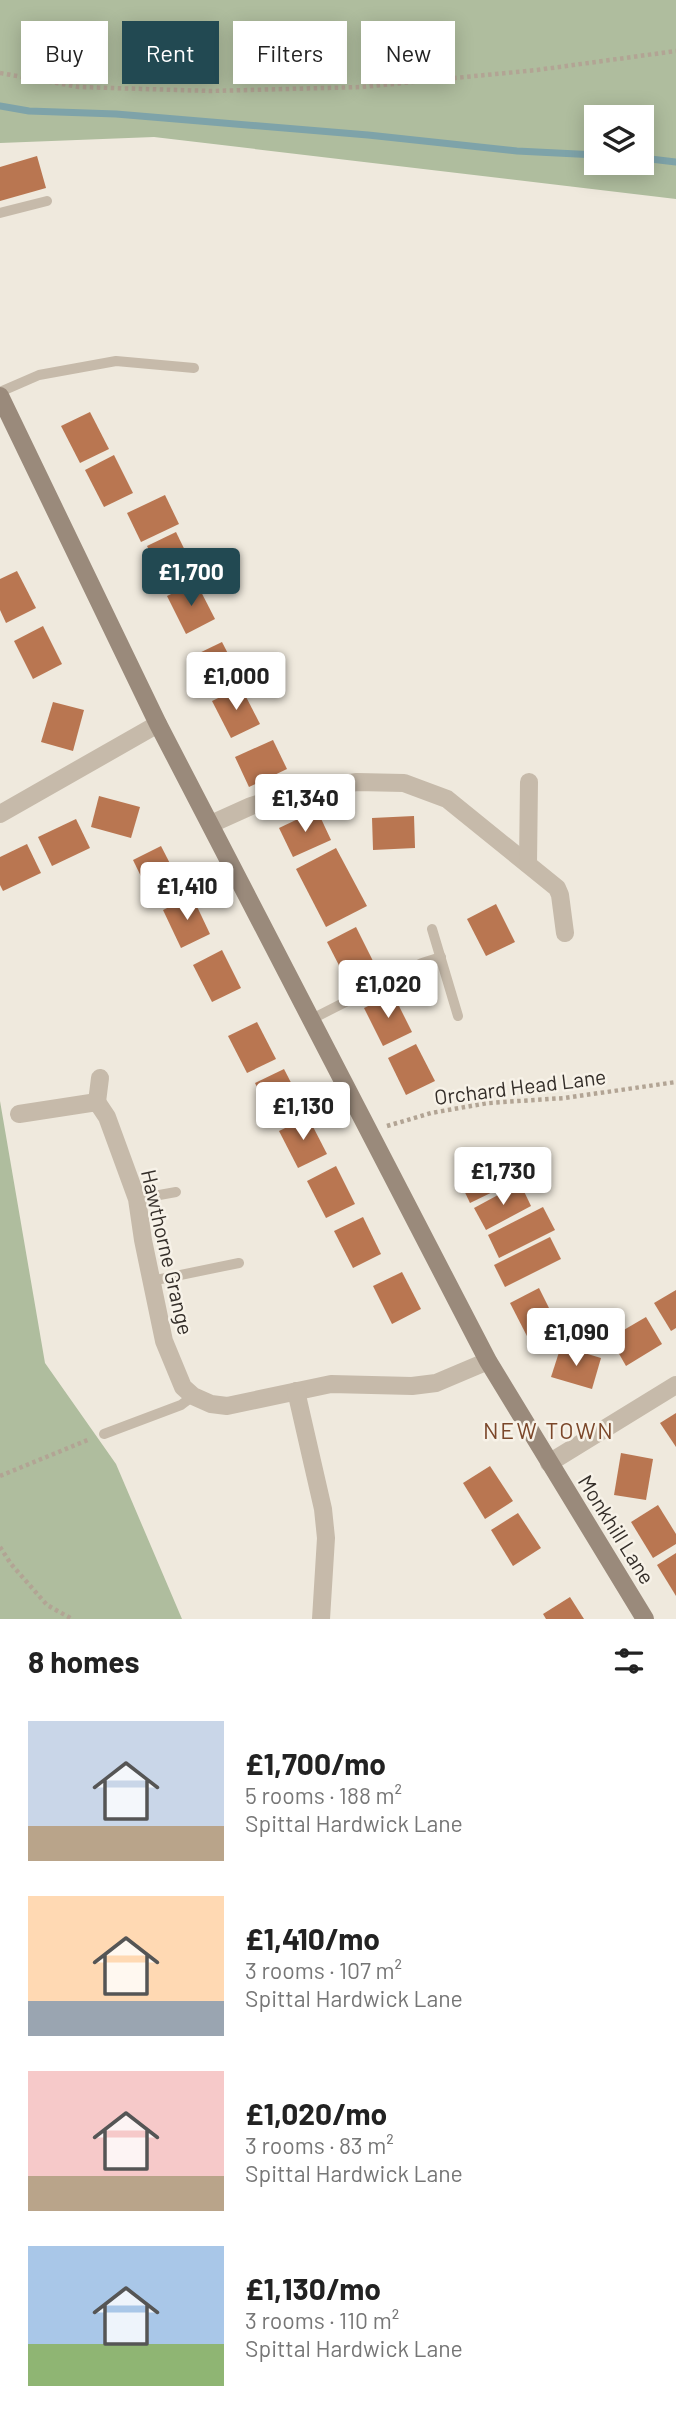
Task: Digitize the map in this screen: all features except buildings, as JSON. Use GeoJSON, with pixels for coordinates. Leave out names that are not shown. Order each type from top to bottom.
{"type":"FeatureCollection","features":[{"type":"Feature","properties":{"kind":"street","name":"Monkhill Lane"},"geometry":{"type":"LineString","coordinates":[[1,400],[158,724],[488,1361],[645,1619]]}},
{"type":"Feature","properties":{"kind":"street"},"geometry":{"type":"LineString","coordinates":[[0,814],[158,724]]}},
{"type":"Feature","properties":{"kind":"street"},"geometry":{"type":"LineString","coordinates":[[211,824],[251,806],[300,790],[357,782],[404,783],[447,799],[557,888],[561,895],[565,933]]}},
{"type":"Feature","properties":{"kind":"street"},"geometry":{"type":"LineString","coordinates":[[528,864],[529,782]]}},
{"type":"Feature","properties":{"kind":"street"},"geometry":{"type":"LineString","coordinates":[[19,1114],[97,1102],[100,1078]]}},
{"type":"Feature","properties":{"kind":"street","name":"Hawthorne Grange"},"geometry":{"type":"LineString","coordinates":[[97,1102],[107,1116],[137,1199],[164,1341],[183,1387],[193,1396]]}},
{"type":"Feature","properties":{"kind":"street"},"geometry":{"type":"LineString","coordinates":[[193,1396],[211,1404],[227,1406],[331,1384],[412,1386],[436,1383],[488,1361]]}},
{"type":"Feature","properties":{"kind":"street"},"geometry":{"type":"LineString","coordinates":[[549,1463],[676,1385]]}},
{"type":"Feature","properties":{"kind":"street"},"geometry":{"type":"LineString","coordinates":[[296,1391],[323,1509],[326,1538],[321,1619]]}},
{"type":"Feature","properties":{"kind":"lane"},"geometry":{"type":"LineString","coordinates":[[0,213],[47,201]]}},
{"type":"Feature","properties":{"kind":"lane"},"geometry":{"type":"LineString","coordinates":[[1,400],[39,375],[116,361],[194,369]]}},
{"type":"Feature","properties":{"kind":"lane"},"geometry":{"type":"LineString","coordinates":[[432,929],[458,1016]]}},
{"type":"Feature","properties":{"kind":"lane"},"geometry":{"type":"LineString","coordinates":[[312,1019],[422,963],[441,957]]}},
{"type":"Feature","properties":{"kind":"lane"},"geometry":{"type":"LineString","coordinates":[[137,1199],[176,1192]]}},
{"type":"Feature","properties":{"kind":"lane"},"geometry":{"type":"LineString","coordinates":[[151,1281],[239,1263]]}},
{"type":"Feature","properties":{"kind":"lane"},"geometry":{"type":"LineString","coordinates":[[104,1434],[181,1405],[193,1396]]}},
{"type":"Feature","properties":{"kind":"path"},"geometry":{"type":"LineString","coordinates":[[0,73],[79,87],[211,91],[362,87],[537,70],[676,51]]}},
{"type":"Feature","properties":{"kind":"path","name":"Orchard Head Lane"},"geometry":{"type":"LineString","coordinates":[[370,1131],[431,1113],[488,1102],[565,1098],[676,1082]]}},
{"type":"Feature","properties":{"kind":"path"},"geometry":{"type":"LineString","coordinates":[[0,1476],[104,1434]]}},
{"type":"Feature","properties":{"kind":"path"},"geometry":{"type":"LineString","coordinates":[[0,1547],[11,1564],[47,1605],[72,1619]]}},
{"type":"Feature","properties":{"kind":"green space"},"geometry":{"type":"Polygon","coordinates":[[[0,0],[676,0],[676,199],[154,137],[0,143],[0,0]]]}},
{"type":"Feature","properties":{"kind":"green space"},"geometry":{"type":"Polygon","coordinates":[[[0,1101],[45,1363],[116,1464],[182,1619],[0,1619],[0,1101]]]}},
{"type":"Feature","properties":{"kind":"waterway"},"geometry":{"type":"LineString","coordinates":[[0,106],[29,111],[116,114],[368,135],[517,151],[584,154]]}},
{"type":"Feature","properties":{"kind":"waterway"},"geometry":{"type":"LineString","coordinates":[[654,159],[676,162]]}},
{"type":"Feature","properties":{"kind":"district","name":"NEW TOWN"},"geometry":{"type":"Point","coordinates":[549,1430]}}]}
